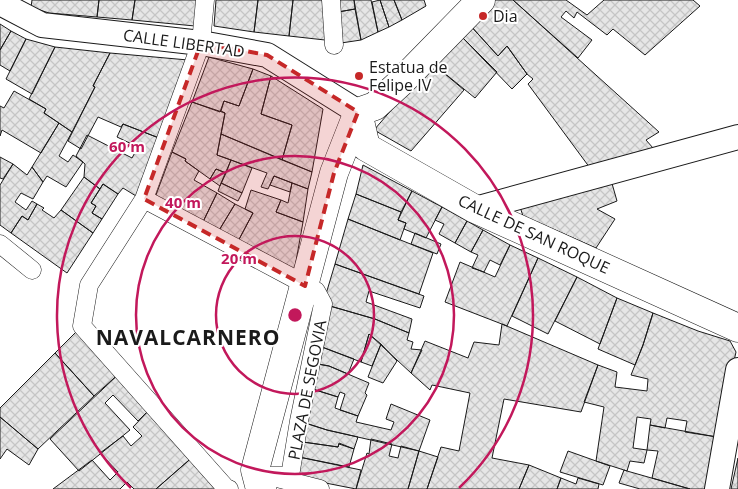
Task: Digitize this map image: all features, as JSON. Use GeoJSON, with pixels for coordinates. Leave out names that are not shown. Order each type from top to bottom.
{"type":"FeatureCollection","features":[{"type":"Feature","properties":{"kind":"street"},"geometry":{"type":"LineString","coordinates":[[205,0],[201,43],[144,199],[88,285],[82,326],[226,488],[229,489]]}},
{"type":"Feature","properties":{"kind":"street"},"geometry":{"type":"LineString","coordinates":[[331,0],[334,45]]}},
{"type":"Feature","properties":{"kind":"street"},"geometry":{"type":"LineString","coordinates":[[320,489],[266,485],[255,470],[334,173],[358,112],[375,106],[394,89],[481,0]]}},
{"type":"Feature","properties":{"kind":"street","name":"CALLE LIBERTAD"},"geometry":{"type":"LineString","coordinates":[[0,3],[42,25],[201,43],[267,55],[358,112]]}},
{"type":"Feature","properties":{"kind":"street","name":"CALLE DE SAN ROQUE"},"geometry":{"type":"LineString","coordinates":[[358,112],[366,147],[475,209],[738,328]]}},
{"type":"Feature","properties":{"kind":"street"},"geometry":{"type":"LineString","coordinates":[[475,209],[738,138]]}},
{"type":"Feature","properties":{"kind":"street"},"geometry":{"type":"LineString","coordinates":[[144,199],[286,274],[305,286]]}},
{"type":"Feature","properties":{"kind":"street"},"geometry":{"type":"LineString","coordinates":[[0,244],[32,270]]}},
{"type":"Feature","properties":{"kind":"street"},"geometry":{"type":"LineString","coordinates":[[716,489],[738,370]]}},
{"type":"Feature","properties":{"kind":"highlighted area"},"geometry":{"type":"Polygon","coordinates":[[[201,43],[267,55],[358,112],[334,173],[305,286],[144,199],[201,43]]]}},
{"type":"Feature","properties":{"kind":"building"},"geometry":{"type":"Polygon","coordinates":[[[32,0],[99,0],[97,17],[49,13],[31,7],[32,0]]]}},
{"type":"Feature","properties":{"kind":"building"},"geometry":{"type":"Polygon","coordinates":[[[99,0],[135,0],[132,20],[97,17],[99,0]]]}},
{"type":"Feature","properties":{"kind":"building"},"geometry":{"type":"Polygon","coordinates":[[[135,0],[197,0],[195,26],[132,20],[135,0]]]}},
{"type":"Feature","properties":{"kind":"building"},"geometry":{"type":"Polygon","coordinates":[[[216,0],[258,0],[254,32],[214,26],[216,0]]]}},
{"type":"Feature","properties":{"kind":"building"},"geometry":{"type":"Polygon","coordinates":[[[258,0],[293,0],[289,36],[254,32],[258,0]]]}},
{"type":"Feature","properties":{"kind":"building"},"geometry":{"type":"Polygon","coordinates":[[[293,0],[326,0],[325,40],[289,36],[293,0]]]}},
{"type":"Feature","properties":{"kind":"building"},"geometry":{"type":"Polygon","coordinates":[[[337,0],[354,0],[355,9],[338,12],[337,0]]]}},
{"type":"Feature","properties":{"kind":"building"},"geometry":{"type":"Polygon","coordinates":[[[354,0],[371,0],[378,32],[361,40],[354,0]]]}},
{"type":"Feature","properties":{"kind":"building"},"geometry":{"type":"Polygon","coordinates":[[[380,0],[389,27],[378,32],[372,2],[380,0]]]}},
{"type":"Feature","properties":{"kind":"building"},"geometry":{"type":"Polygon","coordinates":[[[380,0],[394,0],[402,20],[389,27],[380,0]]]}},
{"type":"Feature","properties":{"kind":"building"},"geometry":{"type":"Polygon","coordinates":[[[394,0],[424,0],[426,6],[402,20],[394,0]]]}},
{"type":"Feature","properties":{"kind":"building"},"geometry":{"type":"Polygon","coordinates":[[[491,0],[513,0],[659,132],[646,140],[653,148],[590,168],[528,84],[533,79],[527,74],[507,46],[498,56],[469,24],[491,0]]]}},
{"type":"Feature","properties":{"kind":"building"},"geometry":{"type":"Polygon","coordinates":[[[513,0],[566,0],[587,15],[604,0],[693,0],[700,6],[645,55],[613,29],[607,35],[577,12],[574,18],[566,11],[561,17],[592,40],[578,58],[513,0]]]}},
{"type":"Feature","properties":{"kind":"building"},"geometry":{"type":"Polygon","coordinates":[[[355,9],[361,40],[341,43],[338,12],[355,9]]]}},
{"type":"Feature","properties":{"kind":"building"},"geometry":{"type":"Polygon","coordinates":[[[0,24],[11,31],[0,50],[0,24]]]}},
{"type":"Feature","properties":{"kind":"building"},"geometry":{"type":"Polygon","coordinates":[[[469,24],[498,56],[507,46],[527,74],[512,89],[460,35],[469,24]]]}},
{"type":"Feature","properties":{"kind":"building"},"geometry":{"type":"Polygon","coordinates":[[[11,31],[26,39],[10,71],[0,65],[0,50],[11,31]]]}},
{"type":"Feature","properties":{"kind":"building"},"geometry":{"type":"Polygon","coordinates":[[[460,35],[497,72],[475,98],[432,63],[460,35]]]}},
{"type":"Feature","properties":{"kind":"building"},"geometry":{"type":"Polygon","coordinates":[[[26,39],[55,47],[32,94],[6,79],[26,39]]]}},
{"type":"Feature","properties":{"kind":"building"},"geometry":{"type":"Polygon","coordinates":[[[55,47],[110,53],[72,132],[44,113],[46,109],[29,99],[55,47]]]}},
{"type":"Feature","properties":{"kind":"building"},"geometry":{"type":"Polygon","coordinates":[[[110,53],[188,60],[159,138],[123,124],[121,127],[98,117],[81,149],[68,141],[110,53]]]}},
{"type":"Feature","properties":{"kind":"building"},"geometry":{"type":"Polygon","coordinates":[[[209,57],[253,69],[239,106],[224,101],[220,112],[192,102],[209,57]]]}},
{"type":"Feature","properties":{"kind":"building"},"geometry":{"type":"Polygon","coordinates":[[[432,63],[464,90],[411,151],[374,130],[432,63]]]}},
{"type":"Feature","properties":{"kind":"building"},"geometry":{"type":"Polygon","coordinates":[[[253,69],[271,76],[261,114],[292,125],[282,160],[221,134],[225,113],[221,111],[224,101],[239,106],[253,69]]]}},
{"type":"Feature","properties":{"kind":"building"},"geometry":{"type":"Polygon","coordinates":[[[271,76],[323,109],[312,172],[282,160],[292,125],[261,114],[271,76]]]}},
{"type":"Feature","properties":{"kind":"building"},"geometry":{"type":"Polygon","coordinates":[[[14,91],[46,109],[44,113],[59,123],[41,153],[2,130],[0,136],[0,106],[4,108],[14,91]]]}},
{"type":"Feature","properties":{"kind":"building"},"geometry":{"type":"Polygon","coordinates":[[[192,102],[225,113],[217,155],[231,160],[226,173],[216,169],[210,179],[185,161],[186,159],[172,152],[192,102]]]}},
{"type":"Feature","properties":{"kind":"building"},"geometry":{"type":"Polygon","coordinates":[[[59,123],[72,132],[59,156],[68,162],[73,155],[83,162],[66,187],[47,176],[43,182],[32,167],[59,123]]]}},
{"type":"Feature","properties":{"kind":"building"},"geometry":{"type":"Polygon","coordinates":[[[123,124],[159,138],[136,196],[123,188],[118,194],[103,184],[100,189],[84,177],[85,164],[76,156],[87,135],[132,158],[138,147],[117,137],[123,124]]]}},
{"type":"Feature","properties":{"kind":"building"},"geometry":{"type":"Polygon","coordinates":[[[221,134],[312,172],[308,189],[274,176],[268,189],[261,187],[267,173],[217,155],[221,134]]]}},
{"type":"Feature","properties":{"kind":"building"},"geometry":{"type":"Polygon","coordinates":[[[172,152],[186,159],[185,161],[199,171],[194,180],[217,193],[200,228],[153,203],[172,152]]]}},
{"type":"Feature","properties":{"kind":"building"},"geometry":{"type":"Polygon","coordinates":[[[0,157],[13,164],[3,179],[0,178],[0,157]]]}},
{"type":"Feature","properties":{"kind":"building"},"geometry":{"type":"Polygon","coordinates":[[[231,160],[252,168],[242,193],[221,183],[231,160]]]}},
{"type":"Feature","properties":{"kind":"building"},"geometry":{"type":"Polygon","coordinates":[[[13,164],[27,175],[32,167],[43,182],[33,199],[21,193],[15,202],[26,210],[32,201],[37,204],[28,220],[22,216],[11,233],[0,225],[0,185],[13,164]]]}},
{"type":"Feature","properties":{"kind":"building"},"geometry":{"type":"Polygon","coordinates":[[[363,165],[412,191],[401,212],[356,194],[363,165]]]}},
{"type":"Feature","properties":{"kind":"building"},"geometry":{"type":"Polygon","coordinates":[[[216,169],[226,173],[220,186],[210,179],[216,169]]]}},
{"type":"Feature","properties":{"kind":"building"},"geometry":{"type":"Polygon","coordinates":[[[274,176],[292,183],[290,192],[270,185],[274,176]]]}},
{"type":"Feature","properties":{"kind":"building"},"geometry":{"type":"Polygon","coordinates":[[[84,177],[100,189],[91,203],[96,206],[92,213],[102,219],[93,233],[61,210],[84,177]]]}},
{"type":"Feature","properties":{"kind":"building"},"geometry":{"type":"Polygon","coordinates":[[[611,180],[617,201],[597,209],[615,219],[596,248],[523,216],[520,207],[611,180]]]}},
{"type":"Feature","properties":{"kind":"building"},"geometry":{"type":"Polygon","coordinates":[[[221,183],[242,193],[238,201],[218,191],[221,183]]]}},
{"type":"Feature","properties":{"kind":"building"},"geometry":{"type":"Polygon","coordinates":[[[292,183],[308,189],[303,222],[276,212],[281,200],[288,203],[292,183]]]}},
{"type":"Feature","properties":{"kind":"building"},"geometry":{"type":"Polygon","coordinates":[[[103,184],[118,194],[102,219],[92,213],[96,206],[91,203],[103,184]]]}},
{"type":"Feature","properties":{"kind":"building"},"geometry":{"type":"Polygon","coordinates":[[[251,190],[281,200],[276,212],[303,222],[293,278],[235,247],[253,213],[245,209],[251,190]]]}},
{"type":"Feature","properties":{"kind":"building"},"geometry":{"type":"Polygon","coordinates":[[[412,191],[442,207],[426,238],[404,229],[406,223],[398,220],[412,191]]]}},
{"type":"Feature","properties":{"kind":"building"},"geometry":{"type":"Polygon","coordinates":[[[217,193],[235,204],[215,237],[200,228],[217,193]]]}},
{"type":"Feature","properties":{"kind":"building"},"geometry":{"type":"Polygon","coordinates":[[[356,194],[401,212],[398,220],[406,223],[400,240],[348,219],[356,194]]]}},
{"type":"Feature","properties":{"kind":"building"},"geometry":{"type":"Polygon","coordinates":[[[37,204],[54,218],[61,210],[93,233],[67,273],[11,233],[22,216],[28,220],[37,204]]]}},
{"type":"Feature","properties":{"kind":"building"},"geometry":{"type":"Polygon","coordinates":[[[235,204],[253,213],[235,247],[215,237],[235,204]]]}},
{"type":"Feature","properties":{"kind":"building"},"geometry":{"type":"Polygon","coordinates":[[[442,207],[467,221],[455,243],[439,234],[444,224],[435,220],[442,207]]]}},
{"type":"Feature","properties":{"kind":"building"},"geometry":{"type":"Polygon","coordinates":[[[348,219],[433,253],[419,294],[335,264],[348,219]]]}},
{"type":"Feature","properties":{"kind":"building"},"geometry":{"type":"Polygon","coordinates":[[[467,221],[483,230],[471,252],[455,243],[467,221]]]}},
{"type":"Feature","properties":{"kind":"building"},"geometry":{"type":"Polygon","coordinates":[[[483,230],[510,245],[500,265],[490,260],[484,272],[472,268],[478,255],[471,252],[483,230]]]}},
{"type":"Feature","properties":{"kind":"building"},"geometry":{"type":"Polygon","coordinates":[[[415,233],[441,244],[437,254],[411,244],[415,233]]]}},
{"type":"Feature","properties":{"kind":"building"},"geometry":{"type":"Polygon","coordinates":[[[510,245],[538,258],[507,326],[445,302],[460,262],[495,277],[510,245]]]}},
{"type":"Feature","properties":{"kind":"building"},"geometry":{"type":"Polygon","coordinates":[[[538,258],[577,277],[548,334],[512,316],[538,258]]]}},
{"type":"Feature","properties":{"kind":"building"},"geometry":{"type":"Polygon","coordinates":[[[335,264],[424,296],[420,308],[369,291],[366,302],[412,319],[409,333],[375,319],[323,304],[335,264]]]}},
{"type":"Feature","properties":{"kind":"building"},"geometry":{"type":"Polygon","coordinates":[[[577,277],[617,298],[600,344],[555,321],[577,277]]]}},
{"type":"Feature","properties":{"kind":"building"},"geometry":{"type":"Polygon","coordinates":[[[617,298],[653,313],[635,365],[598,349],[617,298]]]}},
{"type":"Feature","properties":{"kind":"building"},"geometry":{"type":"Polygon","coordinates":[[[323,304],[375,319],[409,333],[407,340],[413,342],[411,349],[422,350],[411,373],[369,334],[361,362],[314,344],[323,304]]]}},
{"type":"Feature","properties":{"kind":"building"},"geometry":{"type":"Polygon","coordinates":[[[653,313],[698,331],[730,341],[736,352],[717,437],[685,432],[687,421],[667,418],[665,428],[650,425],[651,419],[637,417],[633,448],[647,450],[644,463],[630,461],[627,471],[596,461],[604,407],[584,402],[598,365],[617,372],[615,387],[647,391],[648,379],[631,375],[653,313]]]}},
{"type":"Feature","properties":{"kind":"building"},"geometry":{"type":"Polygon","coordinates":[[[502,324],[598,365],[581,412],[504,399],[492,458],[529,465],[519,489],[427,489],[441,447],[459,451],[470,393],[432,385],[430,390],[411,373],[425,341],[468,358],[474,342],[499,345],[502,324]]]}},
{"type":"Feature","properties":{"kind":"building"},"geometry":{"type":"Polygon","coordinates":[[[82,326],[122,371],[94,396],[55,353],[82,326]]]}},
{"type":"Feature","properties":{"kind":"building"},"geometry":{"type":"Polygon","coordinates":[[[369,334],[381,344],[372,366],[361,362],[369,334]]]}},
{"type":"Feature","properties":{"kind":"building"},"geometry":{"type":"Polygon","coordinates":[[[314,344],[354,359],[348,374],[329,366],[312,363],[314,344]]]}},
{"type":"Feature","properties":{"kind":"building"},"geometry":{"type":"Polygon","coordinates":[[[381,344],[397,361],[383,383],[368,377],[381,344]]]}},
{"type":"Feature","properties":{"kind":"building"},"geometry":{"type":"Polygon","coordinates":[[[55,353],[94,396],[38,449],[0,417],[0,408],[55,353]]]}},
{"type":"Feature","properties":{"kind":"building"},"geometry":{"type":"Polygon","coordinates":[[[312,363],[329,366],[369,383],[365,393],[367,395],[358,416],[340,410],[345,394],[340,392],[338,397],[306,387],[312,363]]]}},
{"type":"Feature","properties":{"kind":"building"},"geometry":{"type":"Polygon","coordinates":[[[122,371],[153,406],[138,421],[113,395],[105,403],[130,430],[79,471],[50,439],[122,371]]]}},
{"type":"Feature","properties":{"kind":"building"},"geometry":{"type":"Polygon","coordinates":[[[306,387],[338,397],[335,408],[358,416],[356,422],[391,430],[394,422],[386,419],[391,404],[430,420],[419,451],[327,430],[299,421],[306,387]]]}},
{"type":"Feature","properties":{"kind":"building"},"geometry":{"type":"Polygon","coordinates":[[[153,406],[196,454],[156,489],[134,489],[127,482],[120,489],[53,489],[92,460],[110,480],[118,472],[100,453],[123,436],[131,446],[142,436],[133,427],[153,406]]]}},
{"type":"Feature","properties":{"kind":"building"},"geometry":{"type":"Polygon","coordinates":[[[0,417],[38,449],[29,465],[7,449],[0,459],[0,417]]]}},
{"type":"Feature","properties":{"kind":"building"},"geometry":{"type":"Polygon","coordinates":[[[299,421],[358,437],[354,449],[339,444],[338,447],[296,441],[299,421]]]}},
{"type":"Feature","properties":{"kind":"building"},"geometry":{"type":"Polygon","coordinates":[[[650,425],[717,437],[706,489],[690,489],[652,478],[658,451],[647,450],[650,425]]]}},
{"type":"Feature","properties":{"kind":"building"},"geometry":{"type":"Polygon","coordinates":[[[371,439],[392,444],[389,456],[398,458],[401,446],[419,451],[408,489],[356,489],[367,453],[369,454],[371,439]]]}},
{"type":"Feature","properties":{"kind":"building"},"geometry":{"type":"Polygon","coordinates":[[[296,441],[338,447],[339,443],[354,449],[349,467],[294,456],[296,441]]]}},
{"type":"Feature","properties":{"kind":"building"},"geometry":{"type":"Polygon","coordinates":[[[419,451],[438,457],[427,489],[408,489],[419,451]]]}},
{"type":"Feature","properties":{"kind":"building"},"geometry":{"type":"Polygon","coordinates":[[[568,451],[610,466],[603,485],[560,472],[568,451]]]}},
{"type":"Feature","properties":{"kind":"building"},"geometry":{"type":"Polygon","coordinates":[[[196,454],[224,489],[156,489],[196,454]]]}},
{"type":"Feature","properties":{"kind":"building"},"geometry":{"type":"Polygon","coordinates":[[[294,456],[361,470],[356,489],[290,476],[294,456]]]}},
{"type":"Feature","properties":{"kind":"building"},"geometry":{"type":"Polygon","coordinates":[[[738,458],[738,489],[731,489],[738,458]]]}},
{"type":"Feature","properties":{"kind":"building"},"geometry":{"type":"Polygon","coordinates":[[[529,465],[561,478],[557,489],[519,489],[529,465]]]}},
{"type":"Feature","properties":{"kind":"building"},"geometry":{"type":"Polygon","coordinates":[[[624,470],[690,489],[640,489],[619,483],[624,470]]]}},
{"type":"Feature","properties":{"kind":"building"},"geometry":{"type":"Polygon","coordinates":[[[561,478],[576,484],[578,478],[599,484],[598,489],[557,489],[561,478]]]}},
{"type":"Feature","properties":{"kind":"place","name":"Dia"},"geometry":{"type":"Point","coordinates":[483,16]}},
{"type":"Feature","properties":{"kind":"place","name":"Estatua de Felipe IV"},"geometry":{"type":"Point","coordinates":[359,76]}},
{"type":"Feature","properties":{"kind":"district","name":"NAVALCARNERO"},"geometry":{"type":"Point","coordinates":[188,338]}}]}
